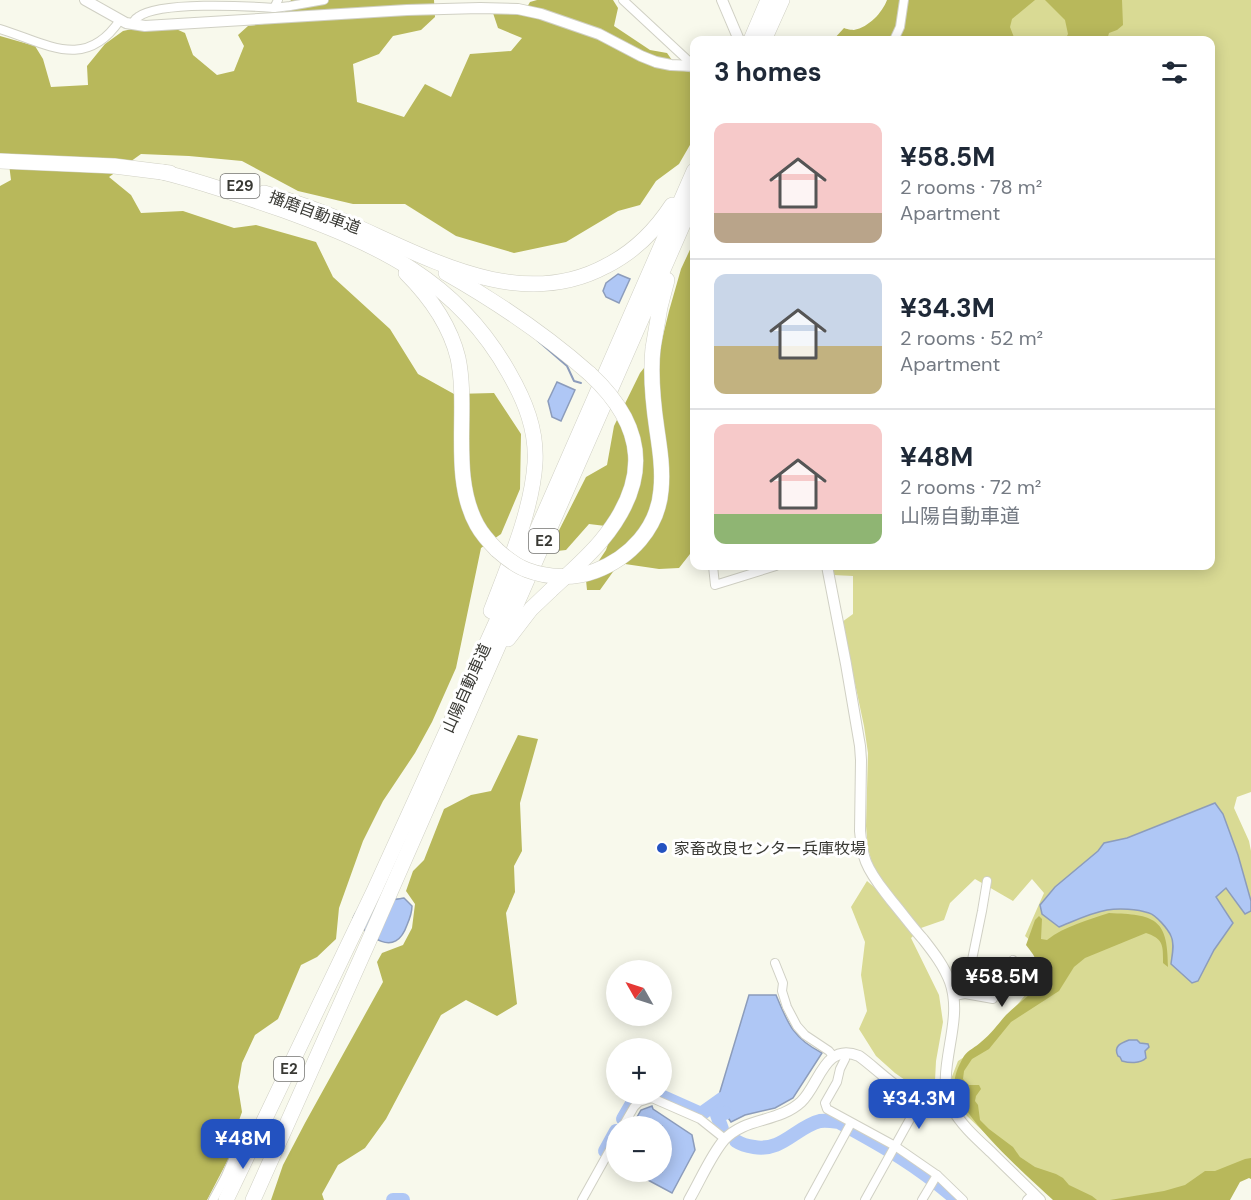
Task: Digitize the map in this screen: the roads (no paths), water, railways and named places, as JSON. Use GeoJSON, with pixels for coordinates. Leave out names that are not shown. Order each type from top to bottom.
{"type":"FeatureCollection","features":[{"type":"Feature","properties":{"kind":"highway"},"geometry":{"type":"LineString","coordinates":[[753,36],[768,0]]}},
{"type":"Feature","properties":{"kind":"highway"},"geometry":{"type":"LineString","coordinates":[[766,36],[782,0]]}},
{"type":"Feature","properties":{"kind":"highway","name":"播磨自動車道"},"geometry":{"type":"LineString","coordinates":[[0,161],[114,166],[204,178],[278,198],[344,221],[397,245]]}},
{"type":"Feature","properties":{"kind":"highway","name":"播磨自動車道"},"geometry":{"type":"LineString","coordinates":[[162,172],[228,191],[360,241]]}},
{"type":"Feature","properties":{"kind":"highway"},"geometry":{"type":"LineString","coordinates":[[397,245],[453,268],[491,280],[534,285],[577,279],[618,260],[649,235],[690,175]]}},
{"type":"Feature","properties":{"kind":"highway","name":"山陽自動車道"},"geometry":{"type":"LineString","coordinates":[[226,1200],[374,891],[510,592],[690,178]]}},
{"type":"Feature","properties":{"kind":"highway","name":"山陽自動車道"},"geometry":{"type":"LineString","coordinates":[[254,1200],[690,209]]}},
{"type":"Feature","properties":{"kind":"highway"},"geometry":{"type":"LineString","coordinates":[[360,241],[394,263],[421,288],[434,305],[452,338],[461,376],[465,488],[476,524],[496,550],[526,570],[542,574],[574,576],[605,567],[632,549],[651,524],[657,509],[661,492],[661,456],[651,366],[665,285],[690,212]]}},
{"type":"Feature","properties":{"kind":"highway"},"geometry":{"type":"LineString","coordinates":[[360,241],[414,270],[433,283],[464,312],[493,347],[506,367],[527,408],[533,428],[535,462],[529,500],[507,569],[449,726]]}},
{"type":"Feature","properties":{"kind":"highway"},"geometry":{"type":"LineString","coordinates":[[397,245],[490,300],[561,349],[604,387],[629,424],[633,437],[636,459],[633,482],[627,502],[611,528],[584,560],[531,609],[494,654]]}},
{"type":"Feature","properties":{"kind":"street"},"geometry":{"type":"LineString","coordinates":[[85,0],[120,20],[132,24],[154,26],[452,8],[518,9],[541,14],[599,34],[656,62],[690,66]]}},
{"type":"Feature","properties":{"kind":"street"},"geometry":{"type":"LineString","coordinates":[[132,24],[139,16],[166,9],[276,4],[290,6],[324,0]]}},
{"type":"Feature","properties":{"kind":"street"},"geometry":{"type":"LineString","coordinates":[[623,0],[690,62]]}},
{"type":"Feature","properties":{"kind":"street"},"geometry":{"type":"LineString","coordinates":[[722,0],[737,36]]}},
{"type":"Feature","properties":{"kind":"street"},"geometry":{"type":"LineString","coordinates":[[896,36],[900,27],[904,0]]}},
{"type":"Feature","properties":{"kind":"street"},"geometry":{"type":"LineString","coordinates":[[0,29],[60,50],[75,51],[108,36],[120,20]]}},
{"type":"Feature","properties":{"kind":"street"},"geometry":{"type":"LineString","coordinates":[[713,570],[715,585],[763,570]]}},
{"type":"Feature","properties":{"kind":"street"},"geometry":{"type":"LineString","coordinates":[[827,570],[860,746],[860,831],[866,863],[874,878],[933,951],[959,995],[993,999],[1013,960]]}},
{"type":"Feature","properties":{"kind":"street"},"geometry":{"type":"LineString","coordinates":[[987,881],[982,911],[959,995],[945,1077],[946,1090],[949,1102],[961,1122],[1034,1198]]}},
{"type":"Feature","properties":{"kind":"street"},"geometry":{"type":"LineString","coordinates":[[775,963],[783,983],[782,991],[787,1007],[797,1026],[805,1035],[845,1059],[837,1082],[825,1103],[827,1109],[849,1127],[892,1150],[935,1178],[963,1200]]}},
{"type":"Feature","properties":{"kind":"street"},"geometry":{"type":"LineString","coordinates":[[689,1200],[725,1139],[747,1125],[792,1110],[812,1088],[827,1062],[839,1055],[859,1056],[885,1079],[920,1101],[936,1106],[949,1102]]}},
{"type":"Feature","properties":{"kind":"street"},"geometry":{"type":"LineString","coordinates":[[629,1116],[639,1102],[652,1098],[700,1119],[725,1139]]}},
{"type":"Feature","properties":{"kind":"street"},"geometry":{"type":"LineString","coordinates":[[865,1200],[920,1101]]}},
{"type":"Feature","properties":{"kind":"street"},"geometry":{"type":"LineString","coordinates":[[213,1200],[225,1178],[246,1127]]}},
{"type":"Feature","properties":{"kind":"street"},"geometry":{"type":"LineString","coordinates":[[809,1200],[849,1127]]}},
{"type":"Feature","properties":{"kind":"street"},"geometry":{"type":"LineString","coordinates":[[582,1200],[606,1157]]}},
{"type":"Feature","properties":{"kind":"street"},"geometry":{"type":"LineString","coordinates":[[922,1200],[935,1178]]}},
{"type":"Feature","properties":{"kind":"water"},"geometry":{"type":"Polygon","coordinates":[[[618,274],[630,279],[619,303],[606,297],[603,291],[606,283],[618,274]]]}},
{"type":"Feature","properties":{"kind":"water"},"geometry":{"type":"Polygon","coordinates":[[[557,382],[575,390],[561,421],[552,417],[548,401],[557,382]]]}},
{"type":"Feature","properties":{"kind":"water"},"geometry":{"type":"Polygon","coordinates":[[[1215,803],[1223,814],[1238,855],[1251,901],[1251,911],[1245,914],[1226,888],[1216,897],[1233,923],[1214,950],[1198,981],[1192,983],[1171,964],[1173,946],[1171,936],[1162,923],[1149,913],[1128,909],[1107,910],[1059,927],[1042,914],[1040,905],[1055,887],[1098,851],[1104,843],[1127,838],[1215,803]]]}},
{"type":"Feature","properties":{"kind":"water"},"geometry":{"type":"Polygon","coordinates":[[[404,898],[412,906],[411,913],[402,935],[396,941],[389,943],[374,938],[353,918],[356,912],[367,905],[404,898]]]}},
{"type":"Feature","properties":{"kind":"water"},"geometry":{"type":"Polygon","coordinates":[[[749,995],[776,995],[784,1014],[798,1036],[822,1053],[793,1098],[775,1108],[745,1115],[731,1122],[721,1108],[724,1104],[719,1095],[749,995]]]}},
{"type":"Feature","properties":{"kind":"water"},"geometry":{"type":"Polygon","coordinates":[[[1129,1040],[1148,1044],[1144,1060],[1131,1063],[1122,1061],[1118,1056],[1117,1047],[1129,1040]]]}},
{"type":"Feature","properties":{"kind":"water"},"geometry":{"type":"Polygon","coordinates":[[[652,1106],[664,1116],[638,1116],[641,1110],[652,1106]]]}},
{"type":"Feature","properties":{"kind":"water"},"geometry":{"type":"Polygon","coordinates":[[[672,1122],[692,1135],[695,1150],[672,1193],[652,1182],[672,1182],[672,1122]]]}},
{"type":"Feature","properties":{"kind":"waterway"},"geometry":{"type":"LineString","coordinates":[[537,340],[567,366],[574,381],[581,383]]}},
{"type":"Feature","properties":{"kind":"waterway"},"geometry":{"type":"LineString","coordinates":[[672,1101],[701,1114],[722,1099]]}},
{"type":"Feature","properties":{"kind":"waterway"},"geometry":{"type":"LineString","coordinates":[[625,1116],[632,1104]]}},
{"type":"Feature","properties":{"kind":"waterway"},"geometry":{"type":"LineString","coordinates":[[722,1129],[717,1115],[725,1113]]}},
{"type":"Feature","properties":{"kind":"waterway"},"geometry":{"type":"LineString","coordinates":[[736,1141],[747,1146],[764,1148],[781,1143],[811,1124],[820,1121],[839,1122],[915,1167],[957,1200]]}},
{"type":"Feature","properties":{"kind":"waterway"},"geometry":{"type":"LineString","coordinates":[[393,1200],[403,1200]]}},
{"type":"Feature","properties":{"kind":"place","name":"家畜改良センター兵庫牧場"},"geometry":{"type":"Point","coordinates":[662,848]}}]}
